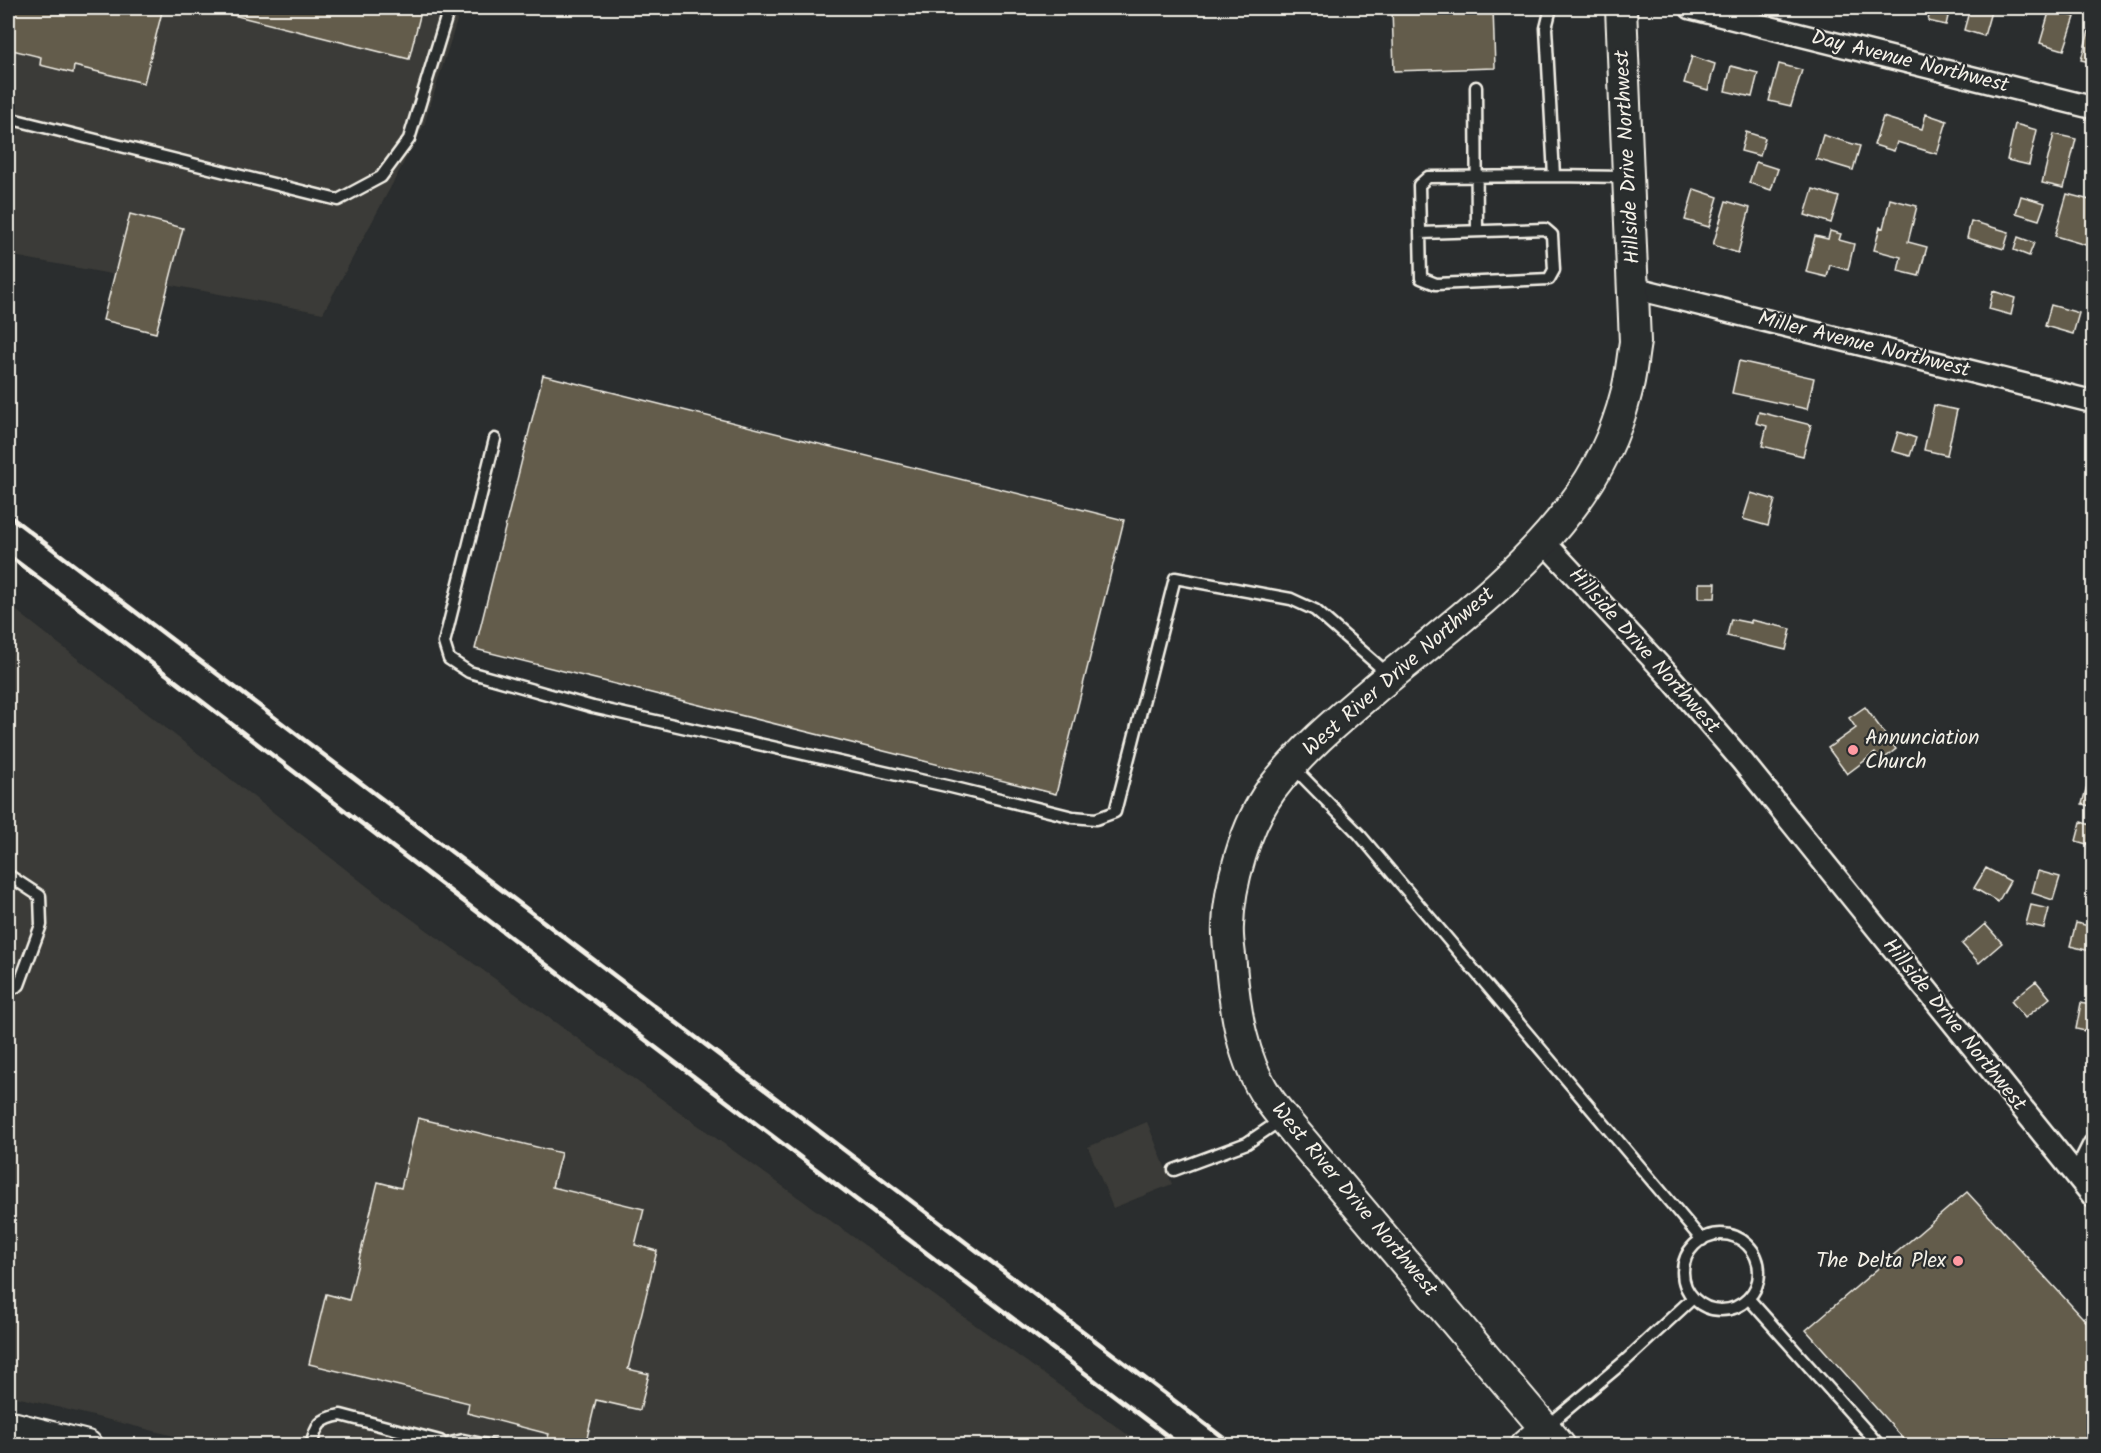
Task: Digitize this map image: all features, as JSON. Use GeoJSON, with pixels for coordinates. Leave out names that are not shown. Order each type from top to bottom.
{"type":"FeatureCollection","features":[{"type":"Feature","properties":{"kind":"main road","name":"Hillside Drive Northwest"},"geometry":{"type":"LineString","coordinates":[[1543,541],[1593,474],[1618,420],[1627,391],[1635,342],[1621,8]]}},
{"type":"Feature","properties":{"kind":"main road","name":"West River Drive Northwest"},"geometry":{"type":"LineString","coordinates":[[1543,541],[1497,587],[1308,747],[1270,791],[1254,821],[1231,893],[1227,928],[1233,994],[1246,1053],[1267,1096],[1544,1440]]}},
{"type":"Feature","properties":{"kind":"main road"},"geometry":{"type":"LineString","coordinates":[[16,1431],[87,1446]]}},
{"type":"Feature","properties":{"kind":"street","name":"Day Avenue Northwest"},"geometry":{"type":"LineString","coordinates":[[1691,8],[2094,108]]}},
{"type":"Feature","properties":{"kind":"street","name":"Miller Avenue Northwest"},"geometry":{"type":"LineString","coordinates":[[1634,288],[2094,402]]}},
{"type":"Feature","properties":{"kind":"street","name":"Hillside Drive Northwest"},"geometry":{"type":"LineString","coordinates":[[1543,541],[1670,676],[1742,761],[2094,1197]]}},
{"type":"Feature","properties":{"kind":"street"},"geometry":{"type":"LineString","coordinates":[[2078,1177],[2094,1145]]}},
{"type":"Feature","properties":{"kind":"lane"},"geometry":{"type":"LineString","coordinates":[[8,118],[338,200],[381,177],[409,139],[449,8]]}},
{"type":"Feature","properties":{"kind":"lane"},"geometry":{"type":"LineString","coordinates":[[1551,8],[1546,28],[1554,176]]}},
{"type":"Feature","properties":{"kind":"lane"},"geometry":{"type":"LineString","coordinates":[[1476,87],[1477,231]]}},
{"type":"Feature","properties":{"kind":"lane"},"geometry":{"type":"LineString","coordinates":[[1420,233],[1545,229],[1552,235],[1554,270],[1549,279],[1436,284],[1421,278],[1420,233],[1419,185],[1428,177],[1629,177]]}},
{"type":"Feature","properties":{"kind":"lane"},"geometry":{"type":"LineString","coordinates":[[495,439],[444,643],[449,659],[469,672],[593,707],[951,787],[1073,817],[1096,819],[1115,812],[1175,578],[1292,599],[1315,610],[1391,676]]}},
{"type":"Feature","properties":{"kind":"lane"},"geometry":{"type":"LineString","coordinates":[[1292,766],[1359,834],[1702,1240]]}},
{"type":"Feature","properties":{"kind":"lane"},"geometry":{"type":"LineString","coordinates":[[8,875],[40,896],[41,925],[19,986],[8,991]]}},
{"type":"Feature","properties":{"kind":"lane"},"geometry":{"type":"LineString","coordinates":[[1174,1170],[1247,1143],[1284,1118]]}},
{"type":"Feature","properties":{"kind":"lane"},"geometry":{"type":"LineString","coordinates":[[1724,1234],[1735,1236],[1752,1249],[1757,1258],[1759,1280],[1749,1299],[1741,1305],[1721,1311],[1711,1309],[1693,1298],[1687,1290],[1683,1268],[1693,1247],[1702,1240],[1713,1235],[1724,1234]]}},
{"type":"Feature","properties":{"kind":"lane"},"geometry":{"type":"LineString","coordinates":[[1544,1440],[1626,1359],[1693,1298]]}},
{"type":"Feature","properties":{"kind":"lane"},"geometry":{"type":"LineString","coordinates":[[1749,1299],[1880,1446]]}},
{"type":"Feature","properties":{"kind":"lane"},"geometry":{"type":"LineString","coordinates":[[311,1446],[316,1426],[327,1417],[341,1415],[446,1445],[463,1440],[492,1446]]}},
{"type":"Feature","properties":{"kind":"shaded area"},"geometry":{"type":"Polygon","coordinates":[[[8,8],[461,8],[424,125],[323,313],[8,255],[8,8]]]}},
{"type":"Feature","properties":{"kind":"shaded area"},"geometry":{"type":"Polygon","coordinates":[[[8,604],[377,894],[1142,1445],[215,1446],[8,1395],[8,604]]]}},
{"type":"Feature","properties":{"kind":"shaded area"},"geometry":{"type":"Polygon","coordinates":[[[1147,1122],[1172,1184],[1113,1208],[1088,1147],[1147,1122]]]}},
{"type":"Feature","properties":{"kind":"building"},"geometry":{"type":"Polygon","coordinates":[[[8,8],[163,8],[144,83],[74,66],[73,73],[40,65],[41,57],[8,49],[8,8]]]}},
{"type":"Feature","properties":{"kind":"building"},"geometry":{"type":"Polygon","coordinates":[[[205,8],[422,8],[409,59],[205,8]]]}},
{"type":"Feature","properties":{"kind":"building"},"geometry":{"type":"Polygon","coordinates":[[[1392,8],[1493,8],[1495,68],[1394,71],[1392,8]]]}},
{"type":"Feature","properties":{"kind":"building"},"geometry":{"type":"Polygon","coordinates":[[[1918,8],[1950,8],[1946,25],[1928,21],[1929,15],[1917,12],[1918,8]]]}},
{"type":"Feature","properties":{"kind":"building"},"geometry":{"type":"Polygon","coordinates":[[[1970,8],[1992,8],[1984,36],[1964,30],[1970,8]]]}},
{"type":"Feature","properties":{"kind":"building"},"geometry":{"type":"Polygon","coordinates":[[[2050,9],[2075,17],[2064,50],[2040,43],[2050,9]]]}},
{"type":"Feature","properties":{"kind":"building"},"geometry":{"type":"Polygon","coordinates":[[[2094,16],[2094,63],[2081,60],[2094,16]]]}},
{"type":"Feature","properties":{"kind":"building"},"geometry":{"type":"Polygon","coordinates":[[[1692,56],[1715,64],[1708,90],[1684,83],[1692,56]]]}},
{"type":"Feature","properties":{"kind":"building"},"geometry":{"type":"Polygon","coordinates":[[[1779,64],[1802,70],[1791,106],[1769,101],[1779,64]]]}},
{"type":"Feature","properties":{"kind":"building"},"geometry":{"type":"Polygon","coordinates":[[[1731,66],[1758,73],[1752,97],[1725,91],[1731,66]]]}},
{"type":"Feature","properties":{"kind":"building"},"geometry":{"type":"Polygon","coordinates":[[[1926,114],[1947,121],[1937,154],[1897,142],[1894,151],[1874,145],[1883,117],[1922,129],[1926,114]]]}},
{"type":"Feature","properties":{"kind":"building"},"geometry":{"type":"Polygon","coordinates":[[[2015,124],[2037,130],[2029,165],[2007,160],[2015,124]]]}},
{"type":"Feature","properties":{"kind":"building"},"geometry":{"type":"Polygon","coordinates":[[[1746,132],[1765,138],[1760,156],[1741,151],[1746,132]]]}},
{"type":"Feature","properties":{"kind":"building"},"geometry":{"type":"Polygon","coordinates":[[[2054,134],[2076,139],[2064,188],[2042,183],[2054,134]]]}},
{"type":"Feature","properties":{"kind":"building"},"geometry":{"type":"Polygon","coordinates":[[[1823,135],[1860,146],[1853,170],[1816,159],[1823,135]]]}},
{"type":"Feature","properties":{"kind":"building"},"geometry":{"type":"Polygon","coordinates":[[[1756,162],[1778,169],[1771,190],[1749,183],[1756,162]]]}},
{"type":"Feature","properties":{"kind":"building"},"geometry":{"type":"Polygon","coordinates":[[[1694,189],[1718,197],[1709,227],[1685,220],[1694,189]]]}},
{"type":"Feature","properties":{"kind":"building"},"geometry":{"type":"Polygon","coordinates":[[[1813,189],[1839,197],[1831,223],[1805,215],[1813,189]]]}},
{"type":"Feature","properties":{"kind":"building"},"geometry":{"type":"Polygon","coordinates":[[[2067,194],[2094,201],[2094,237],[2089,236],[2086,245],[2055,236],[2067,194]]]}},
{"type":"Feature","properties":{"kind":"building"},"geometry":{"type":"Polygon","coordinates":[[[2021,196],[2045,203],[2039,220],[2016,213],[2021,196]]]}},
{"type":"Feature","properties":{"kind":"building"},"geometry":{"type":"Polygon","coordinates":[[[1890,199],[1917,206],[1908,242],[1927,247],[1919,276],[1898,271],[1901,257],[1874,250],[1880,227],[1883,228],[1890,199]]]}},
{"type":"Feature","properties":{"kind":"building"},"geometry":{"type":"Polygon","coordinates":[[[1726,201],[1750,208],[1738,253],[1713,245],[1726,201]]]}},
{"type":"Feature","properties":{"kind":"building"},"geometry":{"type":"Polygon","coordinates":[[[130,214],[183,228],[156,333],[103,320],[130,214]]]}},
{"type":"Feature","properties":{"kind":"building"},"geometry":{"type":"Polygon","coordinates":[[[1971,221],[2009,232],[2004,249],[1967,238],[1971,221]]]}},
{"type":"Feature","properties":{"kind":"building"},"geometry":{"type":"Polygon","coordinates":[[[1830,231],[1841,234],[1839,240],[1854,244],[1848,270],[1830,265],[1827,277],[1806,272],[1815,236],[1828,239],[1830,231]]]}},
{"type":"Feature","properties":{"kind":"building"},"geometry":{"type":"Polygon","coordinates":[[[2018,237],[2034,243],[2029,256],[2014,250],[2018,237]]]}},
{"type":"Feature","properties":{"kind":"building"},"geometry":{"type":"Polygon","coordinates":[[[1993,291],[2015,298],[2011,315],[1989,309],[1993,291]]]}},
{"type":"Feature","properties":{"kind":"building"},"geometry":{"type":"Polygon","coordinates":[[[2051,305],[2079,313],[2073,334],[2045,326],[2051,305]]]}},
{"type":"Feature","properties":{"kind":"building"},"geometry":{"type":"Polygon","coordinates":[[[1739,361],[1814,378],[1807,409],[1732,393],[1739,361]]]}},
{"type":"Feature","properties":{"kind":"building"},"geometry":{"type":"Polygon","coordinates":[[[543,375],[1124,520],[1056,794],[475,649],[543,375]]]}},
{"type":"Feature","properties":{"kind":"building"},"geometry":{"type":"Polygon","coordinates":[[[1934,405],[1957,410],[1947,455],[1924,450],[1934,405]]]}},
{"type":"Feature","properties":{"kind":"building"},"geometry":{"type":"Polygon","coordinates":[[[1759,412],[1811,425],[1803,456],[1762,446],[1767,426],[1756,423],[1759,412]]]}},
{"type":"Feature","properties":{"kind":"building"},"geometry":{"type":"Polygon","coordinates":[[[1898,432],[1916,438],[1910,456],[1892,451],[1898,432]]]}},
{"type":"Feature","properties":{"kind":"building"},"geometry":{"type":"Polygon","coordinates":[[[1751,493],[1775,500],[1768,526],[1743,519],[1751,493]]]}},
{"type":"Feature","properties":{"kind":"building"},"geometry":{"type":"Polygon","coordinates":[[[1699,583],[1716,583],[1715,598],[1699,598],[1699,583]]]}},
{"type":"Feature","properties":{"kind":"building"},"geometry":{"type":"Polygon","coordinates":[[[1731,619],[1751,623],[1751,620],[1791,629],[1786,650],[1727,636],[1731,619]]]}},
{"type":"Feature","properties":{"kind":"building"},"geometry":{"type":"Polygon","coordinates":[[[1865,707],[1896,749],[1881,761],[1875,753],[1847,774],[1828,748],[1856,728],[1849,718],[1865,707]]]}},
{"type":"Feature","properties":{"kind":"building"},"geometry":{"type":"Polygon","coordinates":[[[2088,782],[2094,784],[2094,807],[2082,804],[2088,782]]]}},
{"type":"Feature","properties":{"kind":"building"},"geometry":{"type":"Polygon","coordinates":[[[2081,822],[2094,826],[2094,846],[2076,841],[2081,822]]]}},
{"type":"Feature","properties":{"kind":"building"},"geometry":{"type":"Polygon","coordinates":[[[1986,868],[2010,881],[1998,902],[1974,888],[1986,868]]]}},
{"type":"Feature","properties":{"kind":"building"},"geometry":{"type":"Polygon","coordinates":[[[2038,871],[2060,877],[2053,900],[2032,893],[2038,871]]]}},
{"type":"Feature","properties":{"kind":"building"},"geometry":{"type":"Polygon","coordinates":[[[2031,905],[2049,909],[2044,928],[2026,924],[2031,905]]]}},
{"type":"Feature","properties":{"kind":"building"},"geometry":{"type":"Polygon","coordinates":[[[2076,923],[2094,927],[2094,952],[2070,946],[2076,923]]]}},
{"type":"Feature","properties":{"kind":"building"},"geometry":{"type":"Polygon","coordinates":[[[1985,924],[2002,943],[1979,963],[1962,944],[1985,924]]]}},
{"type":"Feature","properties":{"kind":"building"},"geometry":{"type":"Polygon","coordinates":[[[2036,981],[2050,998],[2025,1018],[2011,1001],[2036,981]]]}},
{"type":"Feature","properties":{"kind":"building"},"geometry":{"type":"Polygon","coordinates":[[[2081,1003],[2094,1006],[2094,1033],[2076,1029],[2081,1003]]]}},
{"type":"Feature","properties":{"kind":"building"},"geometry":{"type":"Polygon","coordinates":[[[418,1118],[561,1153],[552,1187],[644,1209],[635,1245],[657,1251],[628,1369],[649,1374],[640,1410],[596,1400],[585,1446],[568,1446],[547,1440],[549,1434],[467,1413],[469,1403],[309,1364],[326,1294],[349,1300],[378,1182],[401,1188],[418,1118]]]}},
{"type":"Feature","properties":{"kind":"building","name":"The Delta Plex"},"geometry":{"type":"Polygon","coordinates":[[[1967,1192],[2094,1330],[2094,1446],[1910,1446],[1806,1330],[1967,1192]]]}},
{"type":"Feature","properties":{"kind":"railway"},"geometry":{"type":"LineString","coordinates":[[8,515],[1234,1446]]}},
{"type":"Feature","properties":{"kind":"railway"},"geometry":{"type":"LineString","coordinates":[[8,555],[1181,1446]]}},
{"type":"Feature","properties":{"kind":"place","name":"Annunciation Church"},"geometry":{"type":"Point","coordinates":[1853,750]}},
{"type":"Feature","properties":{"kind":"place","name":"The Delta Plex"},"geometry":{"type":"Point","coordinates":[1958,1261]}}]}
